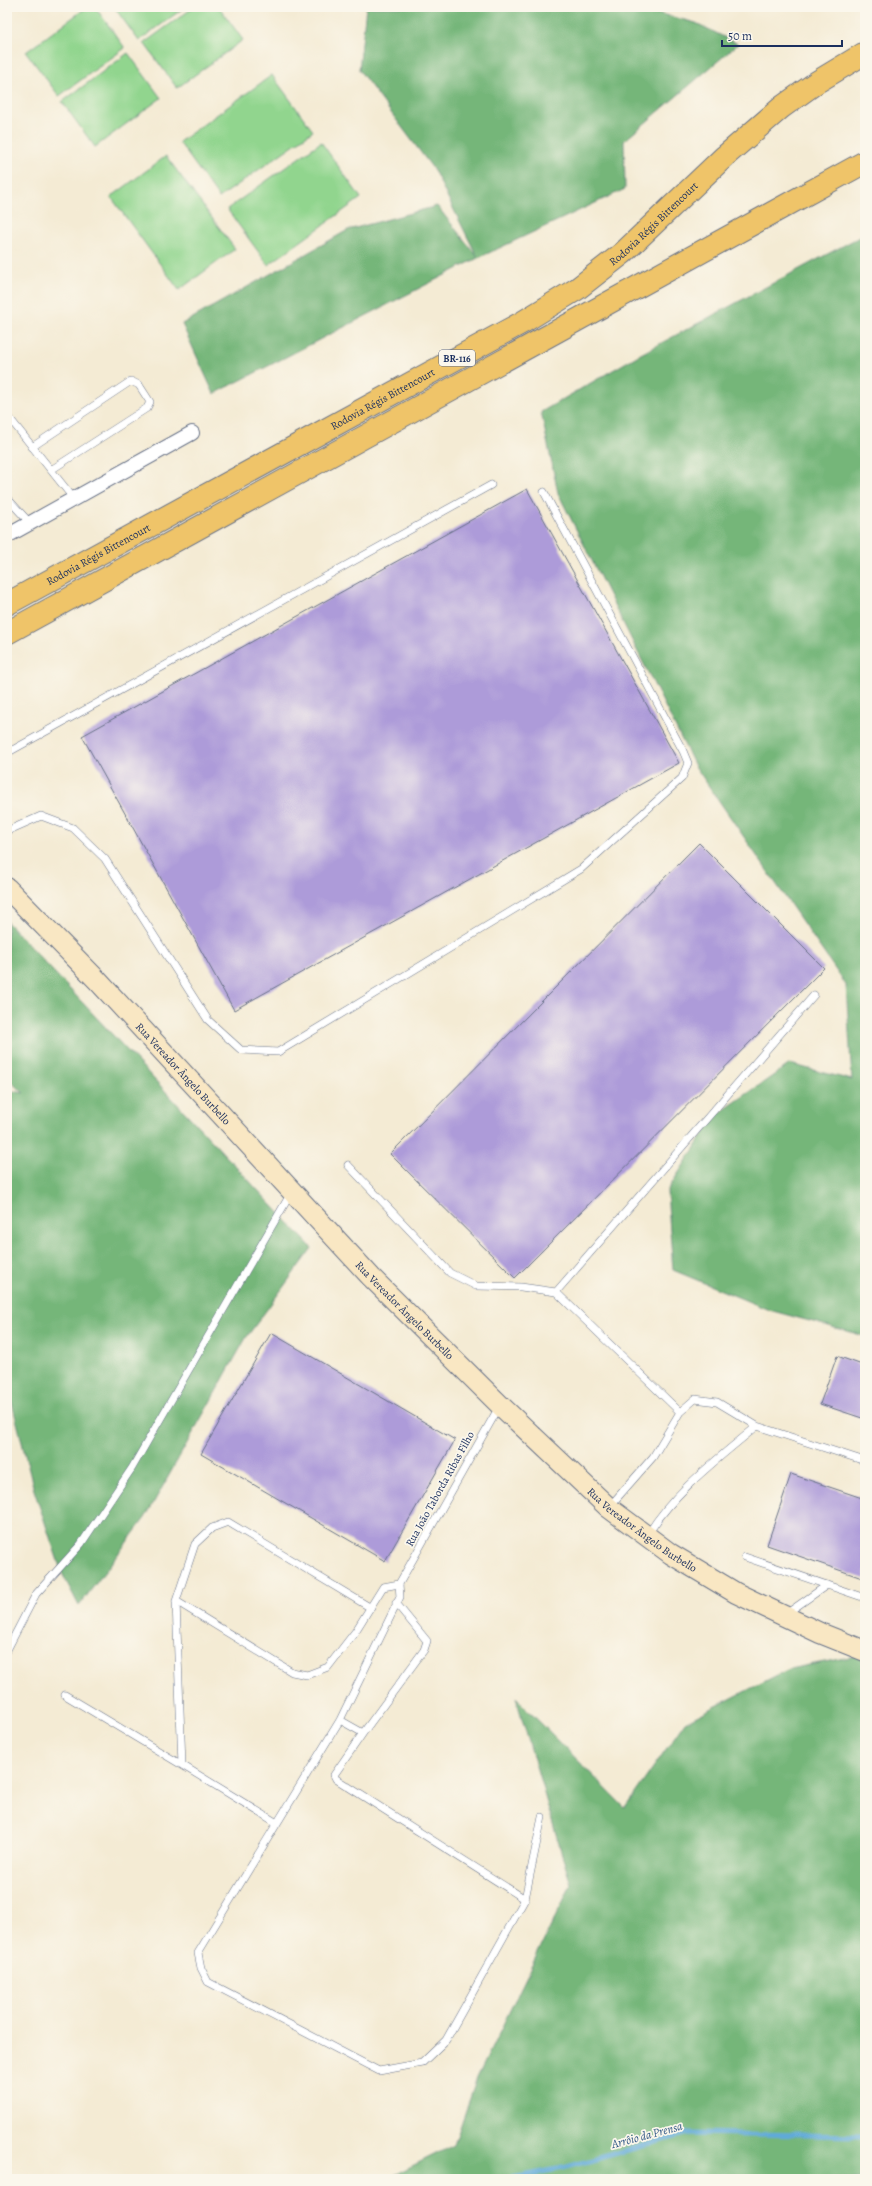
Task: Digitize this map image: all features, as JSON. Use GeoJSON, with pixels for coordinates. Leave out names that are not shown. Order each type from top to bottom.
{"type":"FeatureCollection","features":[{"type":"Feature","properties":{"kind":"highway","name":"Rodovia Régis Bittencourt"},"geometry":{"type":"LineString","coordinates":[[7,604],[523,322],[577,289],[623,254],[752,130],[816,82],[865,53]]}},
{"type":"Feature","properties":{"kind":"highway","name":"BR-116"},"geometry":{"type":"LineString","coordinates":[[7,633],[865,162]]}},
{"type":"Feature","properties":{"kind":"main road","name":"Rua Vereador Ângelo Burbello"},"geometry":{"type":"LineString","coordinates":[[7,888],[102,985],[370,1277],[500,1405],[609,1508],[646,1538],[704,1574],[783,1616],[865,1651]]}},
{"type":"Feature","properties":{"kind":"street"},"geometry":{"type":"LineString","coordinates":[[7,536],[192,433]]}},
{"type":"Feature","properties":{"kind":"lane"},"geometry":{"type":"LineString","coordinates":[[32,447],[131,381],[139,385],[150,402],[147,408],[51,470]]}},
{"type":"Feature","properties":{"kind":"lane"},"geometry":{"type":"LineString","coordinates":[[7,415],[74,499]]}},
{"type":"Feature","properties":{"kind":"lane"},"geometry":{"type":"LineString","coordinates":[[7,753],[491,485]]}},
{"type":"Feature","properties":{"kind":"lane"},"geometry":{"type":"LineString","coordinates":[[7,831],[41,816],[73,828],[105,859],[208,1020],[242,1050],[278,1052],[581,869],[682,778],[688,763],[683,750],[544,492]]}},
{"type":"Feature","properties":{"kind":"lane"},"geometry":{"type":"LineString","coordinates":[[7,498],[30,523]]}},
{"type":"Feature","properties":{"kind":"lane"},"geometry":{"type":"LineString","coordinates":[[556,1292],[814,995]]}},
{"type":"Feature","properties":{"kind":"lane"},"geometry":{"type":"LineString","coordinates":[[348,1165],[450,1273],[476,1286],[521,1287],[556,1292],[680,1412]]}},
{"type":"Feature","properties":{"kind":"lane"},"geometry":{"type":"LineString","coordinates":[[7,1650],[36,1594],[81,1544],[132,1468],[292,1192]]}},
{"type":"Feature","properties":{"kind":"lane"},"geometry":{"type":"LineString","coordinates":[[609,1508],[653,1457],[680,1412],[695,1399],[717,1402],[757,1426],[865,1461]]}},
{"type":"Feature","properties":{"kind":"lane","name":"Rua João Taborda Ribas Filho"},"geometry":{"type":"LineString","coordinates":[[399,1584],[500,1405]]}},
{"type":"Feature","properties":{"kind":"lane"},"geometry":{"type":"LineString","coordinates":[[646,1538],[657,1520],[693,1480],[757,1426]]}},
{"type":"Feature","properties":{"kind":"lane"},"geometry":{"type":"LineString","coordinates":[[182,1765],[176,1601],[195,1544],[212,1528],[228,1522],[371,1608]]}},
{"type":"Feature","properties":{"kind":"lane"},"geometry":{"type":"LineString","coordinates":[[744,1557],[865,1598]]}},
{"type":"Feature","properties":{"kind":"lane"},"geometry":{"type":"LineString","coordinates":[[176,1601],[292,1672],[307,1675],[328,1667],[371,1608],[383,1587],[399,1584],[400,1596],[340,1720],[198,1953],[201,1968],[208,1982],[379,2071],[422,2064],[446,2040],[525,1899],[542,1817]]}},
{"type":"Feature","properties":{"kind":"lane"},"geometry":{"type":"LineString","coordinates":[[783,1616],[827,1585]]}},
{"type":"Feature","properties":{"kind":"lane"},"geometry":{"type":"LineString","coordinates":[[396,1603],[427,1641],[424,1650],[334,1775],[336,1779],[525,1899]]}},
{"type":"Feature","properties":{"kind":"lane"},"geometry":{"type":"LineString","coordinates":[[65,1695],[277,1823]]}},
{"type":"Feature","properties":{"kind":"lane"},"geometry":{"type":"LineString","coordinates":[[340,1720],[363,1733]]}},
{"type":"Feature","properties":{"kind":"green space"},"geometry":{"type":"Polygon","coordinates":[[[87,7],[95,7],[125,48],[59,96],[26,52],[87,7]]]}},
{"type":"Feature","properties":{"kind":"green space"},"geometry":{"type":"Polygon","coordinates":[[[114,7],[185,7],[139,41],[114,7]]]}},
{"type":"Feature","properties":{"kind":"green space"},"geometry":{"type":"Polygon","coordinates":[[[194,7],[219,7],[243,40],[177,88],[144,43],[194,7]]]}},
{"type":"Feature","properties":{"kind":"green space"},"geometry":{"type":"Polygon","coordinates":[[[366,7],[634,7],[696,23],[738,44],[624,141],[625,189],[478,258],[214,394],[182,324],[348,230],[437,206],[477,256],[434,170],[359,70],[366,7]]]}},
{"type":"Feature","properties":{"kind":"green space"},"geometry":{"type":"Polygon","coordinates":[[[128,53],[161,98],[95,147],[62,102],[128,53]]]}},
{"type":"Feature","properties":{"kind":"green space"},"geometry":{"type":"Polygon","coordinates":[[[272,75],[313,131],[219,198],[179,142],[272,75]]]}},
{"type":"Feature","properties":{"kind":"green space"},"geometry":{"type":"Polygon","coordinates":[[[321,142],[361,198],[268,265],[227,209],[321,142]]]}},
{"type":"Feature","properties":{"kind":"green space"},"geometry":{"type":"Polygon","coordinates":[[[166,156],[235,249],[179,290],[111,197],[166,156]]]}},
{"type":"Feature","properties":{"kind":"green space"},"geometry":{"type":"Polygon","coordinates":[[[865,234],[865,1336],[769,1310],[673,1270],[667,1191],[715,1116],[790,1064],[852,1080],[846,985],[695,766],[558,493],[541,412],[637,356],[865,234]]]}},
{"type":"Feature","properties":{"kind":"green space"},"geometry":{"type":"Polygon","coordinates":[[[7,922],[312,1248],[246,1338],[145,1518],[79,1606],[62,1573],[34,1490],[7,1383],[7,1090],[24,1093],[7,1079],[7,922]]]}},
{"type":"Feature","properties":{"kind":"green space"},"geometry":{"type":"Polygon","coordinates":[[[865,1654],[865,2179],[386,2179],[454,2145],[477,2078],[571,1885],[516,1698],[625,1808],[685,1722],[789,1669],[865,1654]]]}},
{"type":"Feature","properties":{"kind":"building"},"geometry":{"type":"Polygon","coordinates":[[[527,489],[679,763],[234,1010],[82,736],[527,489]]]}},
{"type":"Feature","properties":{"kind":"building"},"geometry":{"type":"Polygon","coordinates":[[[699,843],[824,968],[515,1278],[390,1154],[699,843]]]}},
{"type":"Feature","properties":{"kind":"building"},"geometry":{"type":"Polygon","coordinates":[[[271,1333],[455,1440],[385,1561],[201,1454],[271,1333]]]}},
{"type":"Feature","properties":{"kind":"building"},"geometry":{"type":"Polygon","coordinates":[[[837,1356],[865,1366],[865,1419],[820,1404],[837,1356]]]}},
{"type":"Feature","properties":{"kind":"building"},"geometry":{"type":"Polygon","coordinates":[[[791,1474],[865,1499],[865,1579],[767,1545],[791,1474]]]}},
{"type":"Feature","properties":{"kind":"waterway","name":"Arrôio da Prensa"},"geometry":{"type":"LineString","coordinates":[[508,2179],[567,2167],[689,2133],[865,2135]]}}]}
